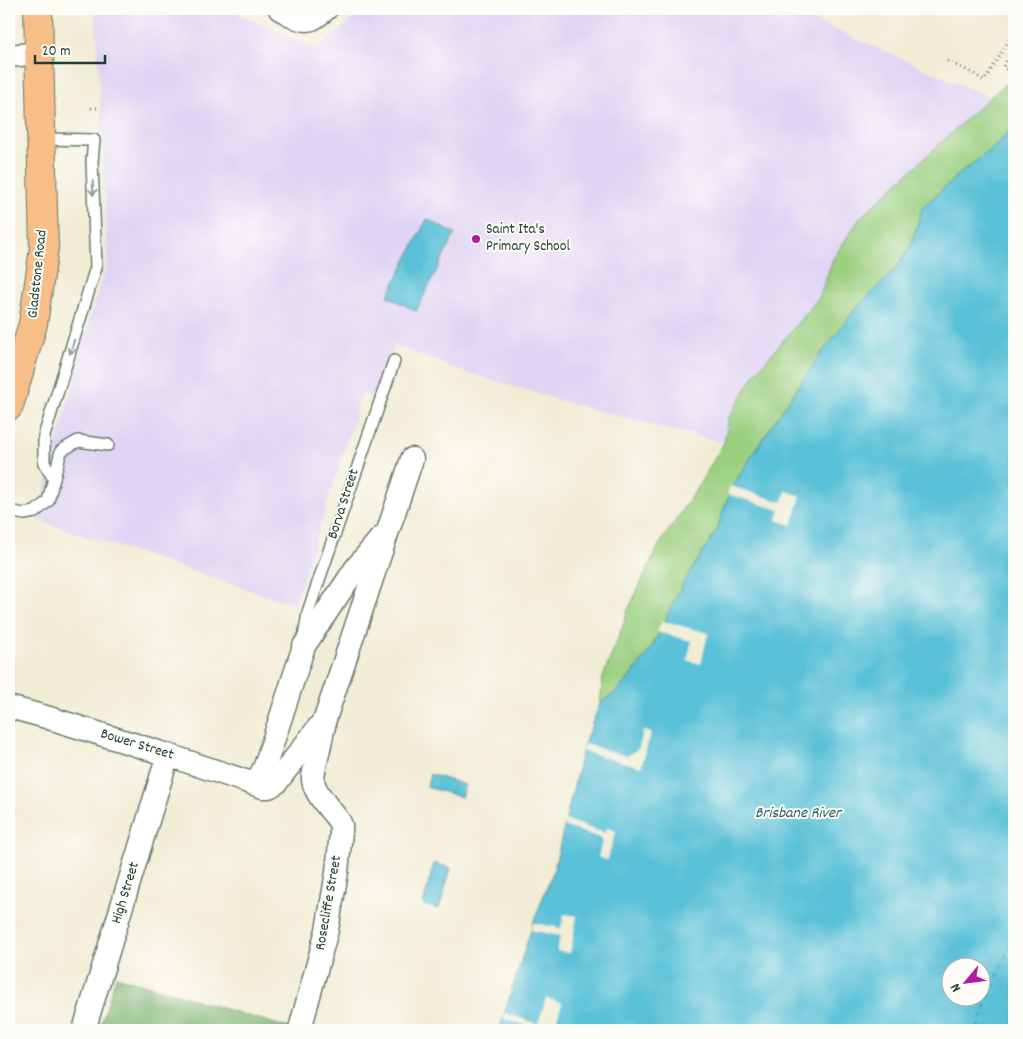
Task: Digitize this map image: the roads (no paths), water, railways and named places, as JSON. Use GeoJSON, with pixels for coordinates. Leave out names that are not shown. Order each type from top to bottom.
{"type":"FeatureCollection","features":[{"type":"Feature","properties":{"kind":"main road","name":"Gladstone Road"},"geometry":{"type":"LineString","coordinates":[[9,406],[32,324],[44,248],[38,9]]}},
{"type":"Feature","properties":{"kind":"street"},"geometry":{"type":"LineString","coordinates":[[280,9],[299,18],[317,14]]}},
{"type":"Feature","properties":{"kind":"street"},"geometry":{"type":"LineString","coordinates":[[9,56],[39,53]]}},
{"type":"Feature","properties":{"kind":"street","name":"Borva Street"},"geometry":{"type":"LineString","coordinates":[[313,783],[325,719],[412,459]]}},
{"type":"Feature","properties":{"kind":"street","name":"Borva Street"},"geometry":{"type":"LineString","coordinates":[[325,719],[276,783],[269,787],[260,786],[302,650],[356,568],[389,530]]}},
{"type":"Feature","properties":{"kind":"street","name":"Bower Street"},"geometry":{"type":"LineString","coordinates":[[9,707],[168,755],[260,786]]}},
{"type":"Feature","properties":{"kind":"street","name":"High Street"},"geometry":{"type":"LineString","coordinates":[[84,1030],[168,755]]}},
{"type":"Feature","properties":{"kind":"street","name":"Rosecliffe Street"},"geometry":{"type":"LineString","coordinates":[[300,1029],[327,930],[337,872],[341,832],[340,823],[313,783]]}},
{"type":"Feature","properties":{"kind":"lane"},"geometry":{"type":"LineString","coordinates":[[42,139],[94,140],[92,161],[96,267],[44,436],[44,463],[54,479]]}},
{"type":"Feature","properties":{"kind":"lane","name":"Borva Street"},"geometry":{"type":"LineString","coordinates":[[302,650],[308,612],[394,361]]}},
{"type":"Feature","properties":{"kind":"lane"},"geometry":{"type":"LineString","coordinates":[[9,511],[24,514],[35,512],[48,501],[61,451],[78,441],[108,445]]}},
{"type":"Feature","properties":{"kind":"water","name":"Brisbane River"},"geometry":{"type":"Polygon","coordinates":[[[1014,125],[1014,1030],[499,1030],[533,923],[554,869],[584,744],[600,703],[615,693],[651,649],[683,583],[716,532],[732,487],[762,440],[820,355],[857,307],[894,271],[912,243],[922,208],[957,176],[998,144],[1014,125]]]}},
{"type":"Feature","properties":{"kind":"water"},"geometry":{"type":"Polygon","coordinates":[[[427,219],[455,234],[416,311],[388,296],[427,219]]]}},
{"type":"Feature","properties":{"kind":"water"},"geometry":{"type":"Polygon","coordinates":[[[430,774],[465,785],[461,797],[427,787],[430,774]]]}},
{"type":"Feature","properties":{"kind":"water"},"geometry":{"type":"Polygon","coordinates":[[[434,863],[451,868],[439,909],[423,905],[434,863]]]}},
{"type":"Feature","properties":{"kind":"place","name":"Saint Ita's Primary School"},"geometry":{"type":"Point","coordinates":[476,239]}}]}
